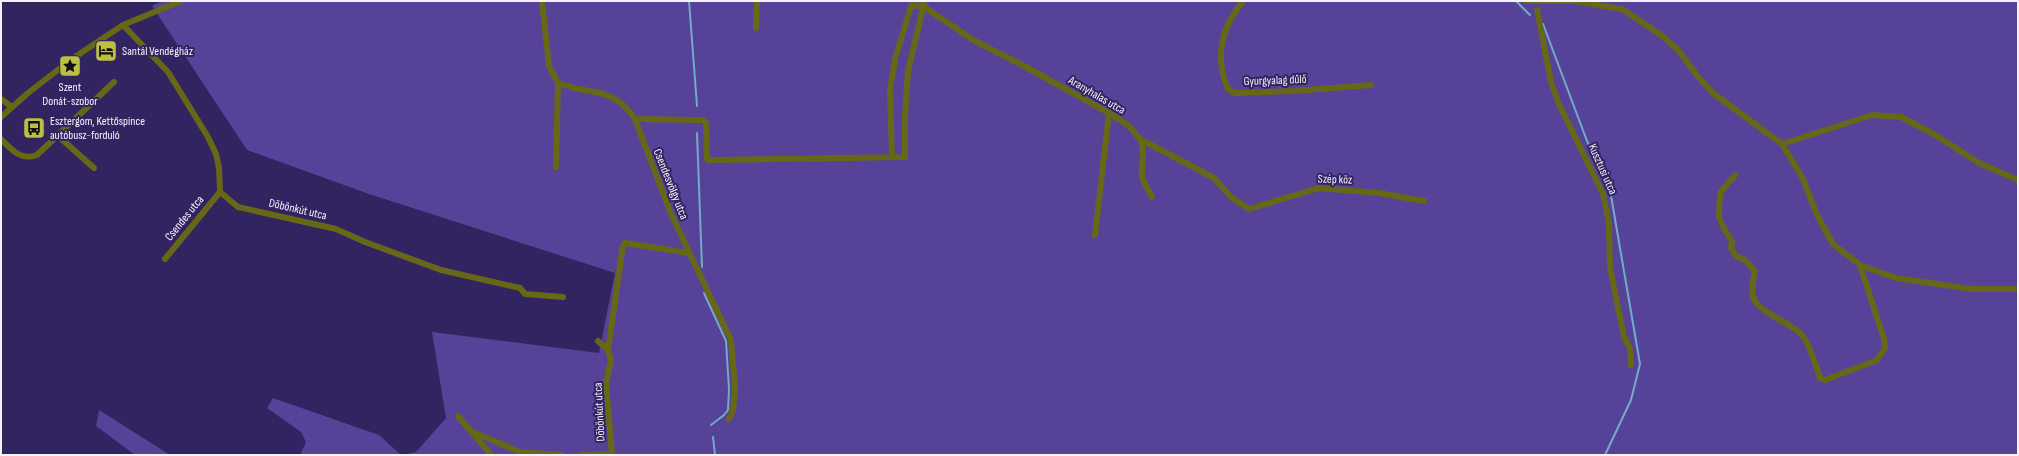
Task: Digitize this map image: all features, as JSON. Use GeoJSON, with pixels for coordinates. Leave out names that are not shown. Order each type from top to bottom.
{"type":"FeatureCollection","features":[{"type":"Feature","properties":{"kind":"street"},"geometry":{"type":"LineString","coordinates":[[1,117],[72,59],[123,25],[181,1]]}},
{"type":"Feature","properties":{"kind":"street"},"geometry":{"type":"LineString","coordinates":[[542,1],[549,66],[558,83],[556,167]]}},
{"type":"Feature","properties":{"kind":"street"},"geometry":{"type":"LineString","coordinates":[[756,1],[756,28]]}},
{"type":"Feature","properties":{"kind":"street","name":"Gyurgyalag dűlő"},"geometry":{"type":"LineString","coordinates":[[1243,1],[1232,15],[1224,33],[1219,57],[1228,89],[1234,93],[1293,91],[1371,84]]}},
{"type":"Feature","properties":{"kind":"street"},"geometry":{"type":"LineString","coordinates":[[1527,1],[1575,1],[1622,8],[1661,35],[1678,50],[1698,78],[1714,94],[1782,144],[1802,177],[1818,217],[1833,244],[1860,265],[1896,278],[1972,289],[2018,289]]}},
{"type":"Feature","properties":{"kind":"street"},"geometry":{"type":"LineString","coordinates":[[635,119],[703,120],[706,123],[709,160],[905,157],[905,116],[908,71],[924,6],[911,6],[895,59],[890,90],[892,157]]}},
{"type":"Feature","properties":{"kind":"street","name":"Aranyhalas utca"},"geometry":{"type":"LineString","coordinates":[[924,6],[974,41],[1024,66],[1109,113],[1129,126],[1140,139],[1214,178],[1231,197],[1249,209]]}},
{"type":"Feature","properties":{"kind":"street","name":"Kusztusi utca"},"geometry":{"type":"LineString","coordinates":[[1537,10],[1551,82],[1558,102],[1603,194],[1609,224],[1610,268],[1624,337],[1630,349],[1631,365]]}},
{"type":"Feature","properties":{"kind":"street"},"geometry":{"type":"LineString","coordinates":[[123,25],[168,72],[208,137],[216,154],[220,192]]}},
{"type":"Feature","properties":{"kind":"street"},"geometry":{"type":"LineString","coordinates":[[1,139],[16,153],[29,158],[37,155],[93,100],[114,82]]}},
{"type":"Feature","properties":{"kind":"street","name":"Csendesvölgy utca"},"geometry":{"type":"LineString","coordinates":[[558,83],[614,97],[628,109],[635,119],[651,164],[689,253],[731,340],[735,389],[733,410],[729,418]]}},
{"type":"Feature","properties":{"kind":"street"},"geometry":{"type":"LineString","coordinates":[[1,99],[12,107]]}},
{"type":"Feature","properties":{"kind":"street"},"geometry":{"type":"LineString","coordinates":[[1095,236],[1109,113]]}},
{"type":"Feature","properties":{"kind":"street"},"geometry":{"type":"LineString","coordinates":[[1782,144],[1872,115],[1901,117],[1937,136],[1979,163],[2018,180]]}},
{"type":"Feature","properties":{"kind":"street"},"geometry":{"type":"LineString","coordinates":[[57,136],[94,168]]}},
{"type":"Feature","properties":{"kind":"street"},"geometry":{"type":"LineString","coordinates":[[1140,139],[1144,154],[1142,174],[1144,182],[1152,196]]}},
{"type":"Feature","properties":{"kind":"street"},"geometry":{"type":"LineString","coordinates":[[1735,175],[1720,193],[1719,217],[1723,227],[1732,241],[1731,248],[1736,256],[1745,260],[1755,270],[1752,293],[1760,308],[1796,328],[1803,336],[1820,378],[1825,380],[1877,360],[1885,348],[1884,340],[1860,265]]}},
{"type":"Feature","properties":{"kind":"street","name":"Szép köz"},"geometry":{"type":"LineString","coordinates":[[1249,209],[1319,188],[1379,192],[1424,201]]}},
{"type":"Feature","properties":{"kind":"street","name":"Csendes utca"},"geometry":{"type":"LineString","coordinates":[[165,259],[220,192]]}},
{"type":"Feature","properties":{"kind":"street","name":"Döbönkút utca"},"geometry":{"type":"LineString","coordinates":[[220,192],[238,207],[336,229],[365,242],[441,270],[520,288],[524,294],[563,297]]}},
{"type":"Feature","properties":{"kind":"street"},"geometry":{"type":"LineString","coordinates":[[608,350],[623,245],[625,243],[689,253]]}},
{"type":"Feature","properties":{"kind":"street"},"geometry":{"type":"LineString","coordinates":[[598,341],[608,350]]}},
{"type":"Feature","properties":{"kind":"street","name":"Döbönkút utca"},"geometry":{"type":"LineString","coordinates":[[580,455],[612,454],[606,383],[611,360],[608,350]]}},
{"type":"Feature","properties":{"kind":"street"},"geometry":{"type":"LineString","coordinates":[[458,416],[491,455]]}},
{"type":"Feature","properties":{"kind":"street"},"geometry":{"type":"LineString","coordinates":[[473,432],[520,452],[562,455]]}},
{"type":"Feature","properties":{"kind":"shaded area"},"geometry":{"type":"Polygon","coordinates":[[[162,1],[2018,1],[2018,455],[403,455],[416,452],[446,418],[432,332],[599,353],[615,273],[369,194],[247,150],[152,6],[162,1]]]}},
{"type":"Feature","properties":{"kind":"shaded area"},"geometry":{"type":"Polygon","coordinates":[[[273,398],[379,435],[401,455],[300,455],[306,442],[301,432],[267,408],[273,398]]]}},
{"type":"Feature","properties":{"kind":"shaded area"},"geometry":{"type":"Polygon","coordinates":[[[99,410],[170,455],[135,455],[96,426],[99,410]]]}},
{"type":"Feature","properties":{"kind":"waterway"},"geometry":{"type":"LineString","coordinates":[[689,1],[697,106]]}},
{"type":"Feature","properties":{"kind":"waterway"},"geometry":{"type":"LineString","coordinates":[[1516,1],[1530,15]]}},
{"type":"Feature","properties":{"kind":"waterway"},"geometry":{"type":"LineString","coordinates":[[1543,24],[1587,141],[1610,190],[1640,364],[1631,400],[1605,455]]}},
{"type":"Feature","properties":{"kind":"waterway"},"geometry":{"type":"LineString","coordinates":[[697,133],[702,267]]}},
{"type":"Feature","properties":{"kind":"waterway"},"geometry":{"type":"LineString","coordinates":[[704,293],[726,341],[729,389],[728,410],[711,425]]}},
{"type":"Feature","properties":{"kind":"waterway"},"geometry":{"type":"LineString","coordinates":[[713,437],[715,455]]}},
{"type":"Feature","properties":{"kind":"place","name":"Santál Vendégház"},"geometry":{"type":"Point","coordinates":[106,51]}},
{"type":"Feature","properties":{"kind":"place","name":"Szent Donát-szobor"},"geometry":{"type":"Point","coordinates":[70,66]}},
{"type":"Feature","properties":{"kind":"place","name":"Esztergom, Kettőspince autóbusz-forduló"},"geometry":{"type":"Point","coordinates":[34,128]}}]}
